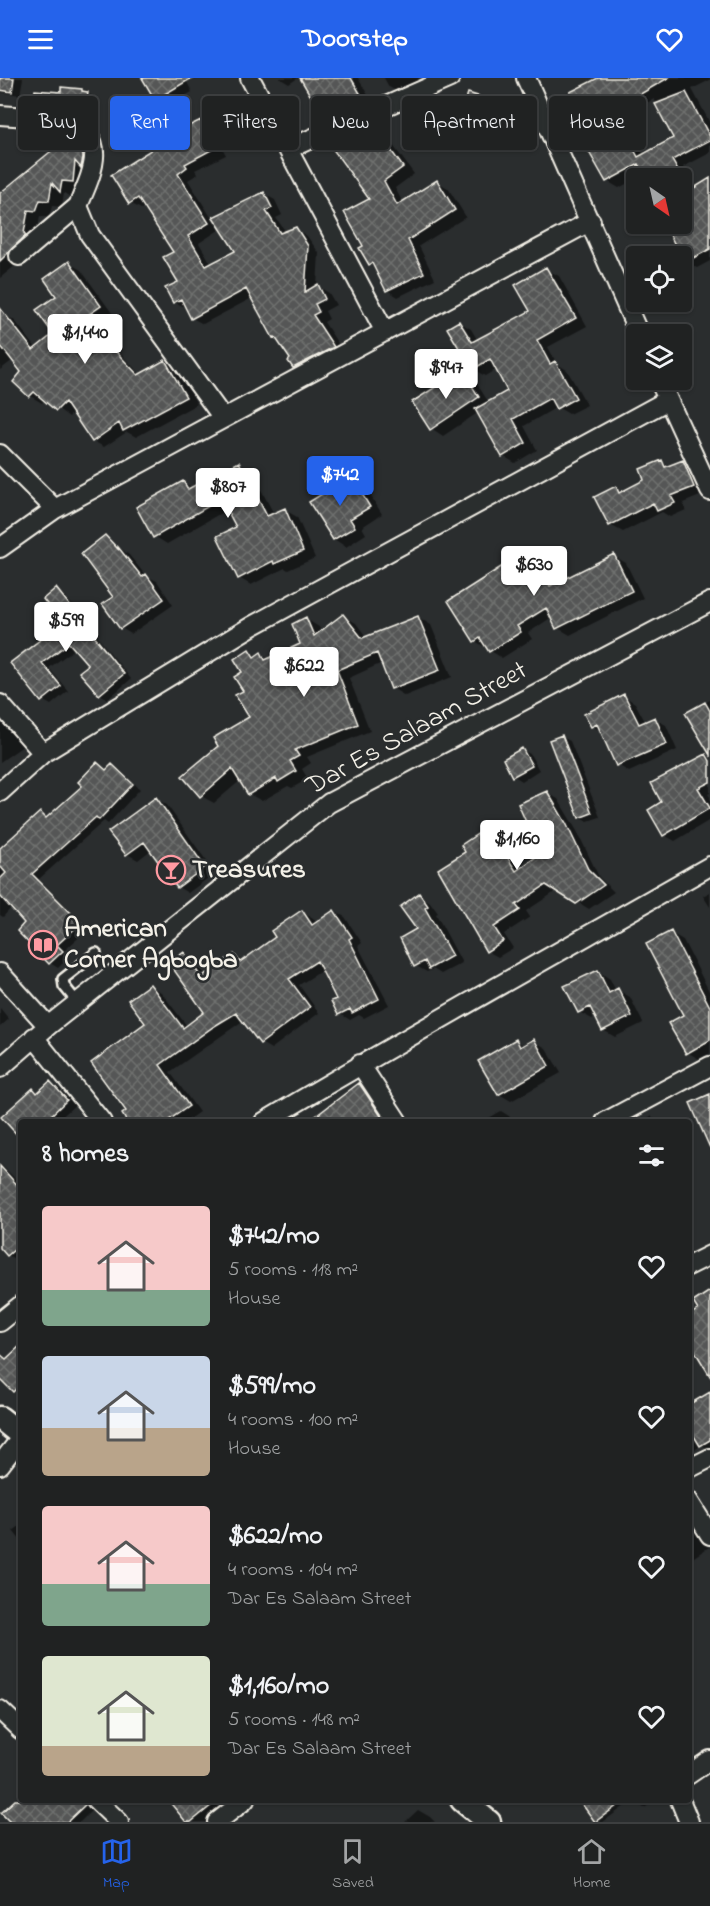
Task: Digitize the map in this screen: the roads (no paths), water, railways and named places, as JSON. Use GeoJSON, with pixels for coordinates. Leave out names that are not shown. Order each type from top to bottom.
{"type":"FeatureCollection","features":[{"type":"Feature","properties":{"kind":"street"},"geometry":{"type":"LineString","coordinates":[[250,78],[260,96]]}},
{"type":"Feature","properties":{"kind":"street"},"geometry":{"type":"LineString","coordinates":[[299,144],[450,78]]}},
{"type":"Feature","properties":{"kind":"street"},"geometry":{"type":"LineString","coordinates":[[526,78],[635,324]]}},
{"type":"Feature","properties":{"kind":"street"},"geometry":{"type":"LineString","coordinates":[[0,115],[68,120],[89,136],[95,149],[89,178],[78,206],[19,256]]}},
{"type":"Feature","properties":{"kind":"street"},"geometry":{"type":"LineString","coordinates":[[289,150],[385,332]]}},
{"type":"Feature","properties":{"kind":"street"},"geometry":{"type":"LineString","coordinates":[[78,206],[90,235],[223,418]]}},
{"type":"Feature","properties":{"kind":"street"},"geometry":{"type":"LineString","coordinates":[[0,548],[55,509],[591,221]]}},
{"type":"Feature","properties":{"kind":"street"},"geometry":{"type":"LineString","coordinates":[[664,390],[710,491]]}},
{"type":"Feature","properties":{"kind":"street"},"geometry":{"type":"LineString","coordinates":[[0,792],[43,753],[252,626],[668,400]]}},
{"type":"Feature","properties":{"kind":"street"},"geometry":{"type":"LineString","coordinates":[[0,454],[55,509]]}},
{"type":"Feature","properties":{"kind":"street","name":"Dar Es Salaam Street"},"geometry":{"type":"LineString","coordinates":[[0,1068],[77,1002],[329,803],[710,602]]}},
{"type":"Feature","properties":{"kind":"street"},"geometry":{"type":"LineString","coordinates":[[0,704],[43,753]]}},
{"type":"Feature","properties":{"kind":"street"},"geometry":{"type":"LineString","coordinates":[[269,1119],[360,1064],[479,999],[710,866]]}},
{"type":"Feature","properties":{"kind":"street"},"geometry":{"type":"LineString","coordinates":[[0,973],[100,1119]]}},
{"type":"Feature","properties":{"kind":"street"},"geometry":{"type":"LineString","coordinates":[[360,1064],[396,1119]]}},
{"type":"Feature","properties":{"kind":"street"},"geometry":{"type":"LineString","coordinates":[[611,1119],[710,1066]]}},
{"type":"Feature","properties":{"kind":"street"},"geometry":{"type":"LineString","coordinates":[[692,1264],[710,1255]]}},
{"type":"Feature","properties":{"kind":"street"},"geometry":{"type":"LineString","coordinates":[[0,1322],[18,1307]]}},
{"type":"Feature","properties":{"kind":"street"},"geometry":{"type":"LineString","coordinates":[[0,1418],[18,1434]]}},
{"type":"Feature","properties":{"kind":"street"},"geometry":{"type":"LineString","coordinates":[[0,1465],[18,1441]]}},
{"type":"Feature","properties":{"kind":"street"},"geometry":{"type":"LineString","coordinates":[[692,1467],[710,1458]]}},
{"type":"Feature","properties":{"kind":"street"},"geometry":{"type":"LineString","coordinates":[[692,1506],[710,1535]]}},
{"type":"Feature","properties":{"kind":"street"},"geometry":{"type":"LineString","coordinates":[[0,1710],[18,1727]]}},
{"type":"Feature","properties":{"kind":"street"},"geometry":{"type":"LineString","coordinates":[[692,1772],[710,1760]]}},
{"type":"Feature","properties":{"kind":"street"},"geometry":{"type":"LineString","coordinates":[[99,1803],[119,1822]]}},
{"type":"Feature","properties":{"kind":"street"},"geometry":{"type":"LineString","coordinates":[[218,1822],[241,1803]]}},
{"type":"Feature","properties":{"kind":"street"},"geometry":{"type":"LineString","coordinates":[[466,1803],[489,1822]]}},
{"type":"Feature","properties":{"kind":"street"},"geometry":{"type":"LineString","coordinates":[[681,1803],[687,1821]]}},
{"type":"Feature","properties":{"kind":"lane"},"geometry":{"type":"LineString","coordinates":[[77,1002],[62,983],[63,979],[96,953]]}},
{"type":"Feature","properties":{"kind":"place","name":"Treasures"},"geometry":{"type":"Point","coordinates":[171,870]}},
{"type":"Feature","properties":{"kind":"place","name":"American Corner Agbogba"},"geometry":{"type":"Point","coordinates":[43,945]}}]}
